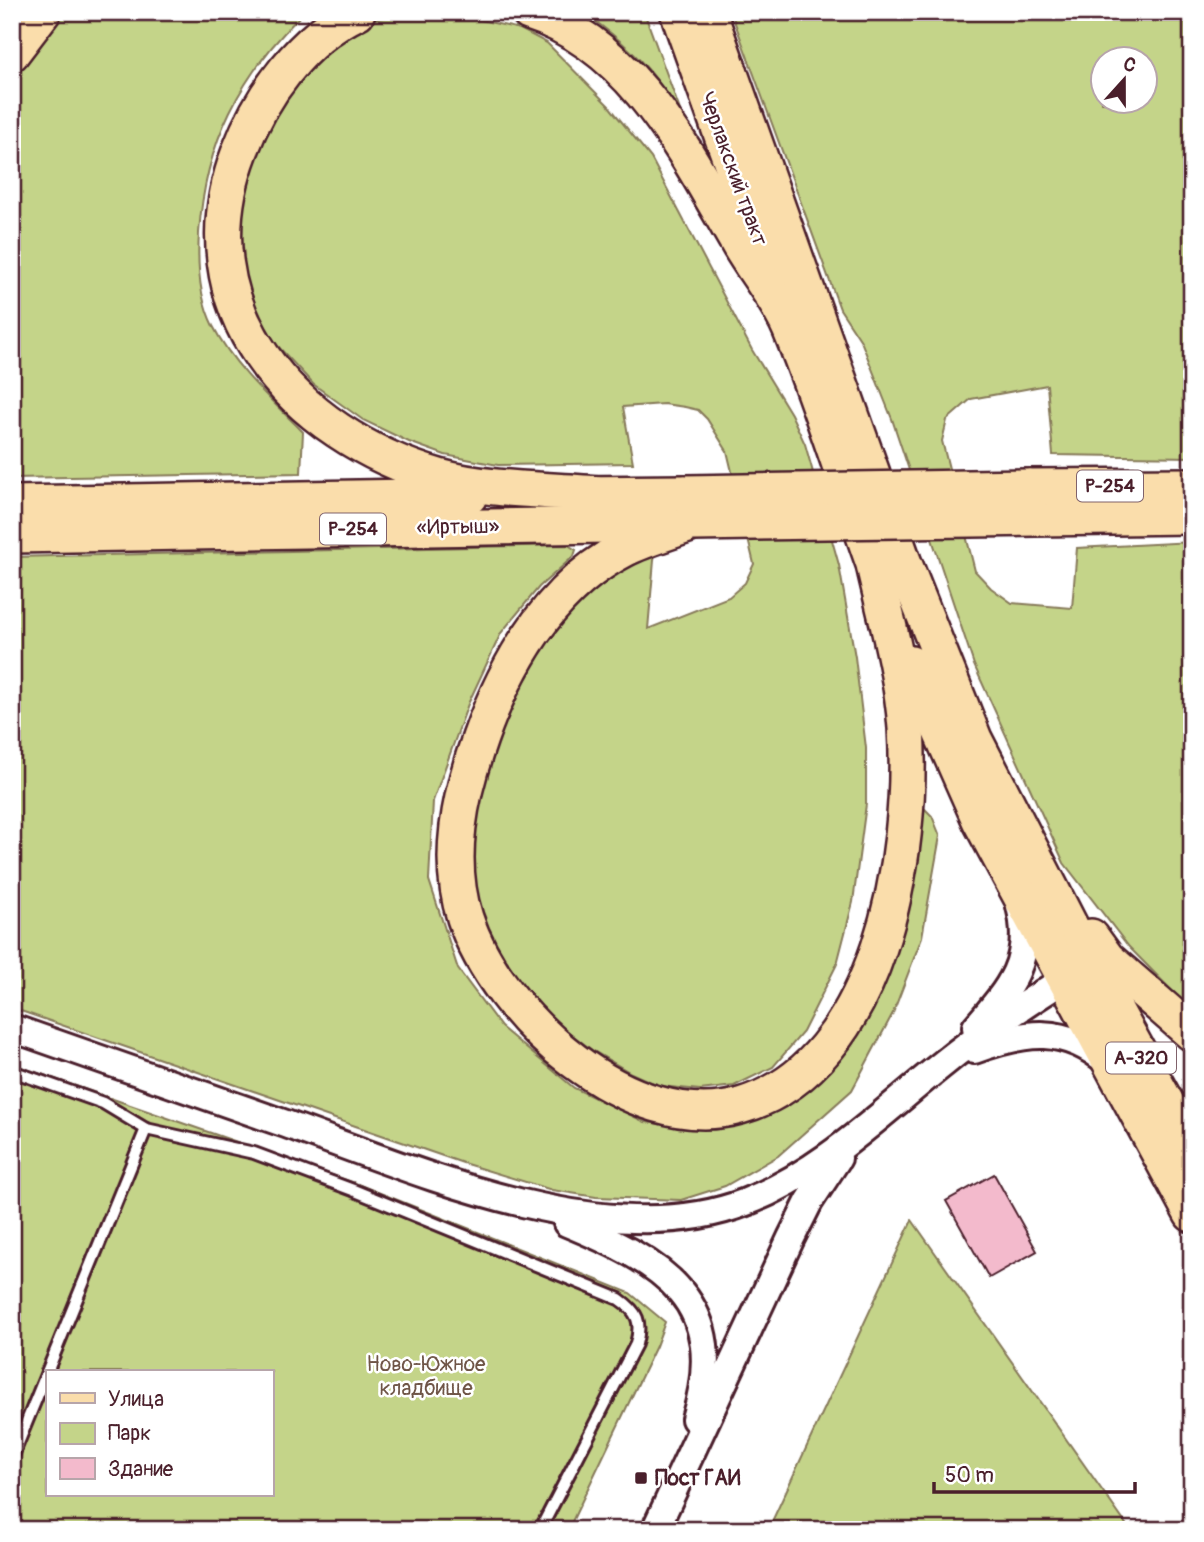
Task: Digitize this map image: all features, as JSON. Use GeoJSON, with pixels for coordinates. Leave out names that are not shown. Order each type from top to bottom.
{"type":"FeatureCollection","features":[{"type":"Feature","properties":{"kind":"highway"},"geometry":{"type":"LineString","coordinates":[[357,12],[338,21],[296,58],[262,105],[236,162],[227,195],[223,232],[232,300],[243,328],[260,356],[284,384],[347,436],[379,454],[441,477],[597,494]]}},
{"type":"Feature","properties":{"kind":"highway"},"geometry":{"type":"LineString","coordinates":[[529,12],[579,33],[613,61],[649,101],[789,326],[875,569],[945,748],[1030,881],[1108,959],[1192,1033]]}},
{"type":"Feature","properties":{"kind":"highway"},"geometry":{"type":"LineString","coordinates":[[710,15],[899,550],[1030,881]]}},
{"type":"Feature","properties":{"kind":"highway","name":"Р-254"},"geometry":{"type":"LineString","coordinates":[[690,508],[1031,503],[1192,486]]}},
{"type":"Feature","properties":{"kind":"highway","name":"«Иртыш»"},"geometry":{"type":"LineString","coordinates":[[12,504],[597,494],[690,508]]}},
{"type":"Feature","properties":{"kind":"highway","name":"Р-254"},"geometry":{"type":"LineString","coordinates":[[1031,503],[1192,516]]}},
{"type":"Feature","properties":{"kind":"highway"},"geometry":{"type":"LineString","coordinates":[[690,508],[575,582],[535,628],[514,661],[485,725],[462,798],[457,834],[456,862],[465,917],[481,954],[501,986],[533,1022],[580,1064],[620,1090],[665,1107],[709,1111],[738,1107],[781,1088],[802,1072],[837,1033],[865,980],[893,894],[900,861],[907,775],[900,680],[875,569]]}},
{"type":"Feature","properties":{"kind":"highway","name":"«Иртыш»"},"geometry":{"type":"LineString","coordinates":[[12,535],[690,508]]}},
{"type":"Feature","properties":{"kind":"highway","name":"А-320"},"geometry":{"type":"LineString","coordinates":[[1030,881],[1077,973],[1192,1150]]}},
{"type":"Feature","properties":{"kind":"highway","name":"А-320"},"geometry":{"type":"LineString","coordinates":[[1077,973],[1109,1063],[1192,1214]]}},
{"type":"Feature","properties":{"kind":"main road"},"geometry":{"type":"LineString","coordinates":[[12,54],[44,12]]}},
{"type":"Feature","properties":{"kind":"main road","name":"Черлакский тракт"},"geometry":{"type":"LineString","coordinates":[[677,12],[789,326]]}},
{"type":"Feature","properties":{"kind":"street"},"geometry":{"type":"LineString","coordinates":[[946,1061],[995,1005],[1021,963],[1030,881]]}},
{"type":"Feature","properties":{"kind":"street"},"geometry":{"type":"LineString","coordinates":[[12,1028],[401,1165],[510,1199],[610,1219],[680,1217],[744,1203],[807,1172],[852,1140],[993,1025],[1077,973]]}},
{"type":"Feature","properties":{"kind":"street"},"geometry":{"type":"LineString","coordinates":[[946,1061],[1002,1040],[1037,1034],[1073,1040],[1091,1048],[1109,1063]]}},
{"type":"Feature","properties":{"kind":"street"},"geometry":{"type":"LineString","coordinates":[[656,1530],[809,1202],[852,1140]]}},
{"type":"Feature","properties":{"kind":"street"},"geometry":{"type":"LineString","coordinates":[[510,1199],[632,1253],[675,1284],[688,1299],[699,1319],[705,1358],[697,1414],[674,1488]]}},
{"type":"Feature","properties":{"kind":"lane"},"geometry":{"type":"LineString","coordinates":[[12,1071],[103,1103],[146,1129],[254,1153],[523,1259],[620,1299],[634,1309],[640,1326],[636,1344],[540,1530]]}},
{"type":"Feature","properties":{"kind":"lane"},"geometry":{"type":"LineString","coordinates":[[48,1370],[146,1129]]}},
{"type":"Feature","properties":{"kind":"lane"},"geometry":{"type":"LineString","coordinates":[[12,1458],[46,1375]]}},
{"type":"Feature","properties":{"kind":"green space"},"geometry":{"type":"Polygon","coordinates":[[[53,12],[304,12],[261,60],[230,112],[209,169],[203,200],[198,257],[200,281],[208,315],[222,341],[254,382],[303,432],[301,473],[12,478],[12,72],[53,12]]]}},
{"type":"Feature","properties":{"kind":"green space"},"geometry":{"type":"Polygon","coordinates":[[[582,12],[644,12],[696,154],[676,110],[651,73],[620,41],[582,12]]]}},
{"type":"Feature","properties":{"kind":"green space"},"geometry":{"type":"Polygon","coordinates":[[[731,12],[1192,12],[1192,457],[1053,455],[1047,385],[971,399],[947,420],[942,441],[975,571],[991,588],[1012,603],[1072,608],[1077,548],[1192,542],[1192,1011],[1129,947],[1064,863],[974,665],[892,419],[861,341],[840,309],[731,12]]]}},
{"type":"Feature","properties":{"kind":"green space"},"geometry":{"type":"Polygon","coordinates":[[[449,13],[520,29],[547,43],[609,106],[651,158],[805,444],[839,565],[855,657],[866,748],[866,804],[853,902],[837,964],[803,1032],[773,1067],[734,1086],[700,1090],[660,1086],[592,1050],[558,1024],[526,992],[499,957],[485,926],[476,888],[472,851],[485,760],[523,671],[584,591],[655,549],[648,629],[729,597],[745,583],[754,564],[727,451],[707,419],[698,410],[664,404],[623,407],[633,463],[498,465],[445,455],[409,442],[363,420],[313,384],[275,343],[253,307],[238,259],[244,177],[294,80],[362,22],[400,14],[449,13]]]}},
{"type":"Feature","properties":{"kind":"green space"},"geometry":{"type":"Polygon","coordinates":[[[568,545],[576,550],[574,556],[539,587],[501,633],[468,704],[433,801],[429,880],[458,969],[501,1027],[574,1088],[645,1122],[693,1128],[752,1120],[802,1088],[837,1053],[914,817],[924,808],[932,816],[940,836],[922,937],[893,1013],[852,1090],[778,1156],[725,1186],[681,1200],[596,1197],[552,1190],[463,1163],[12,1008],[12,557],[568,545]]]}},
{"type":"Feature","properties":{"kind":"green space","name":"Ново-Южное кладбище"},"geometry":{"type":"Polygon","coordinates":[[[12,1064],[355,1183],[630,1293],[665,1322],[568,1530],[12,1530],[12,1064]]]}},
{"type":"Feature","properties":{"kind":"green space"},"geometry":{"type":"Polygon","coordinates":[[[912,1220],[1130,1530],[768,1530],[912,1220]]]}},
{"type":"Feature","properties":{"kind":"building"},"geometry":{"type":"Polygon","coordinates":[[[994,1174],[1037,1251],[989,1278],[946,1201],[994,1174]]]}},
{"type":"Feature","properties":{"kind":"place","name":"Пост ГАИ"},"geometry":{"type":"Point","coordinates":[641,1478]}}]}
